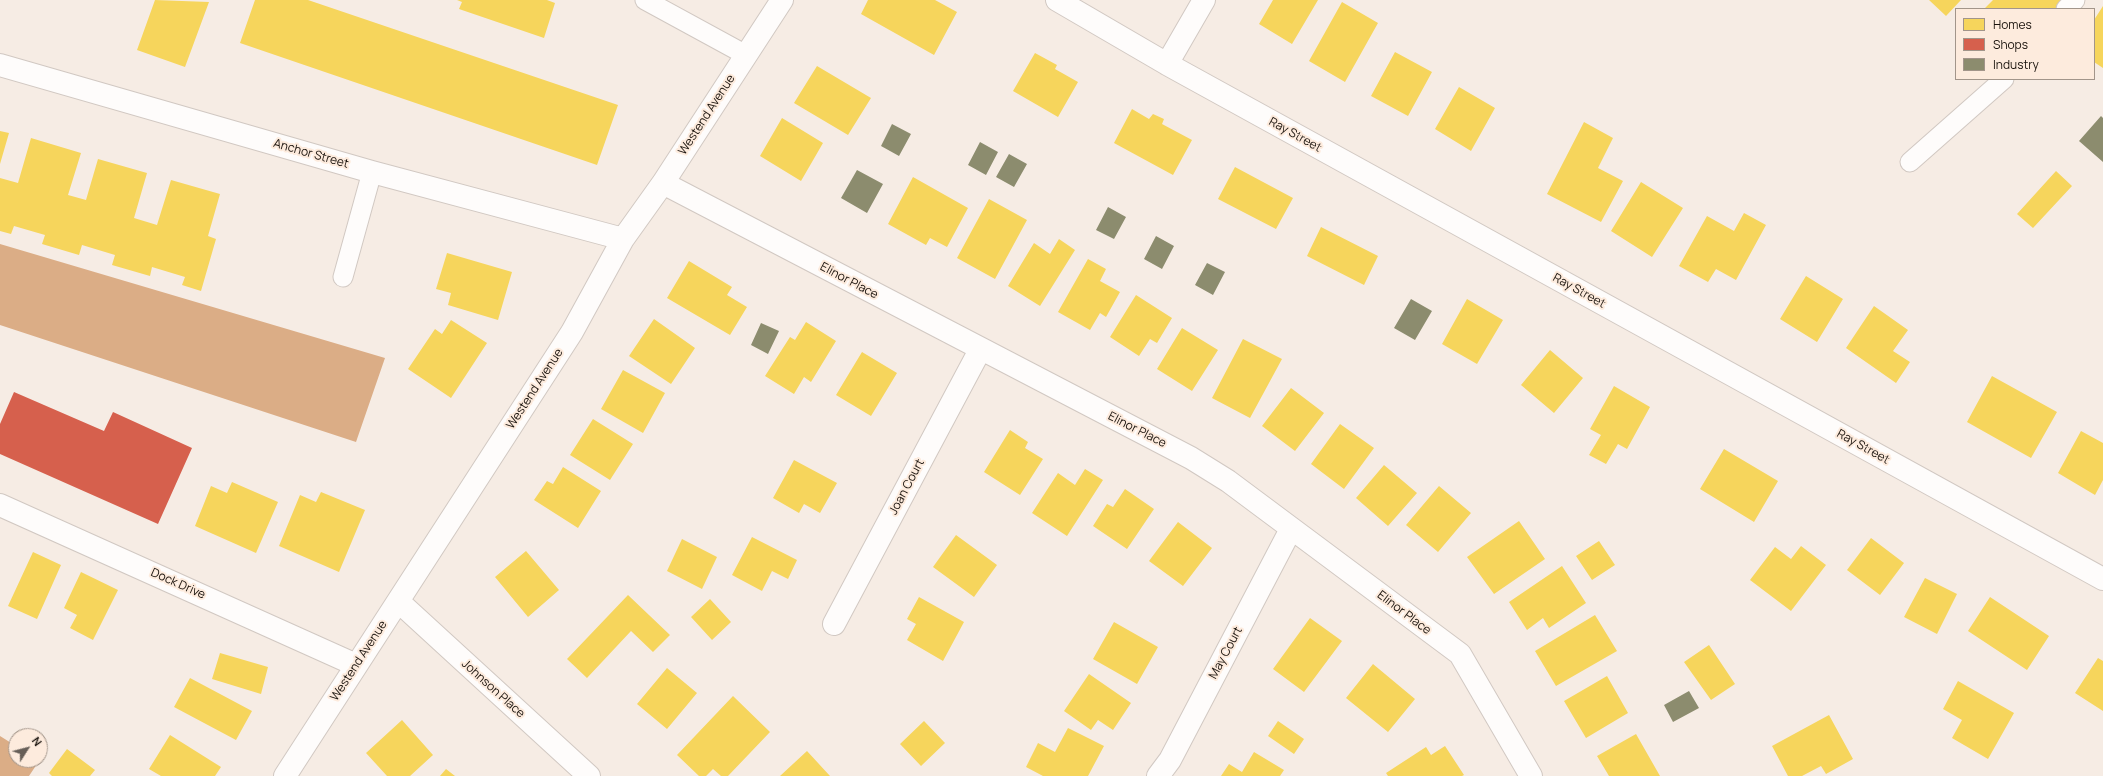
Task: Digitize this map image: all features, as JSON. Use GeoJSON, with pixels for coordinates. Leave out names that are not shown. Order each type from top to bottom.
{"type":"FeatureCollection","features":[{"type":"Feature","properties":{"kind":"street","name":"Westend Avenue"},"geometry":{"type":"LineString","coordinates":[[285,776],[572,332],[623,240],[663,184],[782,0]]}},
{"type":"Feature","properties":{"kind":"street","name":"Ray Street"},"geometry":{"type":"LineString","coordinates":[[1057,0],[1167,64],[2103,579]]}},
{"type":"Feature","properties":{"kind":"street"},"geometry":{"type":"LineString","coordinates":[[1167,64],[1204,0]]}},
{"type":"Feature","properties":{"kind":"street","name":"Anchor Street"},"geometry":{"type":"LineString","coordinates":[[0,65],[372,172],[623,240]]}},
{"type":"Feature","properties":{"kind":"street","name":"Elinor Place"},"geometry":{"type":"LineString","coordinates":[[663,184],[980,350],[1191,458],[1228,481],[1460,654],[1531,776]]}},
{"type":"Feature","properties":{"kind":"street","name":"Joan Court"},"geometry":{"type":"LineString","coordinates":[[834,624],[980,350]]}},
{"type":"Feature","properties":{"kind":"street","name":"Dock Drive"},"geometry":{"type":"LineString","coordinates":[[0,504],[356,665]]}},
{"type":"Feature","properties":{"kind":"street","name":"May Court"},"geometry":{"type":"LineString","coordinates":[[1158,776],[1170,760],[1291,529]]}},
{"type":"Feature","properties":{"kind":"street","name":"Johnson Place"},"geometry":{"type":"LineString","coordinates":[[398,601],[589,776]]}},
{"type":"Feature","properties":{"kind":"lane"},"geometry":{"type":"LineString","coordinates":[[645,0],[746,55]]}},
{"type":"Feature","properties":{"kind":"lane"},"geometry":{"type":"LineString","coordinates":[[2067,8],[2075,0]]}},
{"type":"Feature","properties":{"kind":"lane"},"geometry":{"type":"LineString","coordinates":[[1910,162],[2003,80]]}},
{"type":"Feature","properties":{"kind":"lane"},"geometry":{"type":"LineString","coordinates":[[343,277],[372,172]]}},
{"type":"Feature","properties":{"kind":"shaded area"},"geometry":{"type":"Polygon","coordinates":[[[0,244],[385,358],[356,442],[0,325],[0,244]]]}},
{"type":"Feature","properties":{"kind":"shaded area"},"geometry":{"type":"Polygon","coordinates":[[[0,736],[8,741],[8,768],[34,768],[29,776],[0,776],[0,736]]]}},
{"type":"Feature","properties":{"kind":"building: Homes"},"geometry":{"type":"Polygon","coordinates":[[[155,0],[209,2],[185,67],[137,50],[155,0]]]}},
{"type":"Feature","properties":{"kind":"building: Homes"},"geometry":{"type":"Polygon","coordinates":[[[255,0],[308,0],[618,105],[597,165],[240,43],[255,0]]]}},
{"type":"Feature","properties":{"kind":"building: Homes"},"geometry":{"type":"Polygon","coordinates":[[[457,0],[547,0],[555,3],[544,38],[459,9],[462,2],[457,0]]]}},
{"type":"Feature","properties":{"kind":"building: Homes"},"geometry":{"type":"Polygon","coordinates":[[[868,0],[935,0],[957,12],[934,55],[861,14],[868,0]]]}},
{"type":"Feature","properties":{"kind":"building: Homes"},"geometry":{"type":"Polygon","coordinates":[[[1273,0],[1318,0],[1292,44],[1259,24],[1273,0]]]}},
{"type":"Feature","properties":{"kind":"building: Homes"},"geometry":{"type":"Polygon","coordinates":[[[1929,0],[1961,0],[1946,16],[1929,0]]]}},
{"type":"Feature","properties":{"kind":"building: Homes"},"geometry":{"type":"Polygon","coordinates":[[[1993,0],[2068,0],[2061,8],[1985,8],[1993,0]]]}},
{"type":"Feature","properties":{"kind":"building: Homes"},"geometry":{"type":"Polygon","coordinates":[[[1342,2],[1378,23],[1345,82],[1309,61],[1342,2]]]}},
{"type":"Feature","properties":{"kind":"building: Homes"},"geometry":{"type":"Polygon","coordinates":[[[2103,6],[2103,68],[2095,63],[2095,18],[2103,6]]]}},
{"type":"Feature","properties":{"kind":"building: Homes"},"geometry":{"type":"Polygon","coordinates":[[[1395,52],[1432,72],[1408,116],[1371,96],[1395,52]]]}},
{"type":"Feature","properties":{"kind":"building: Homes"},"geometry":{"type":"Polygon","coordinates":[[[1035,53],[1057,65],[1055,69],[1078,82],[1058,117],[1013,91],[1035,53]]]}},
{"type":"Feature","properties":{"kind":"building: Homes"},"geometry":{"type":"Polygon","coordinates":[[[817,66],[871,98],[848,135],[794,103],[817,66]]]}},
{"type":"Feature","properties":{"kind":"building: Homes"},"geometry":{"type":"Polygon","coordinates":[[[1459,87],[1495,108],[1471,151],[1435,129],[1459,87]]]}},
{"type":"Feature","properties":{"kind":"building: Homes"},"geometry":{"type":"Polygon","coordinates":[[[1132,109],[1149,119],[1153,114],[1164,119],[1162,124],[1192,140],[1173,175],[1114,143],[1132,109]]]}},
{"type":"Feature","properties":{"kind":"building: Homes"},"geometry":{"type":"Polygon","coordinates":[[[782,118],[823,143],[801,181],[760,156],[782,118]]]}},
{"type":"Feature","properties":{"kind":"building: Homes"},"geometry":{"type":"Polygon","coordinates":[[[1584,122],[1613,138],[1598,168],[1623,181],[1601,222],[1547,194],[1584,122]]]}},
{"type":"Feature","properties":{"kind":"building: Homes"},"geometry":{"type":"Polygon","coordinates":[[[0,131],[9,133],[0,164],[0,131]]]}},
{"type":"Feature","properties":{"kind":"building: Homes"},"geometry":{"type":"Polygon","coordinates":[[[31,138],[81,153],[68,195],[86,200],[98,159],[147,173],[134,218],[157,225],[171,180],[220,194],[208,236],[216,239],[201,291],[182,285],[185,277],[152,267],[150,276],[112,265],[115,255],[82,245],[79,255],[42,244],[45,235],[14,226],[11,234],[0,231],[0,178],[18,183],[31,138]]]}},
{"type":"Feature","properties":{"kind":"building: Homes"},"geometry":{"type":"Polygon","coordinates":[[[1235,167],[1293,198],[1276,229],[1218,199],[1235,167]]]}},
{"type":"Feature","properties":{"kind":"building: Homes"},"geometry":{"type":"Polygon","coordinates":[[[2056,171],[2072,186],[2033,228],[2017,214],[2056,171]]]}},
{"type":"Feature","properties":{"kind":"building: Homes"},"geometry":{"type":"Polygon","coordinates":[[[913,177],[968,208],[947,247],[930,238],[926,245],[888,224],[913,177]]]}},
{"type":"Feature","properties":{"kind":"building: Homes"},"geometry":{"type":"Polygon","coordinates":[[[1641,182],[1683,208],[1652,257],[1611,231],[1641,182]]]}},
{"type":"Feature","properties":{"kind":"building: Homes"},"geometry":{"type":"Polygon","coordinates":[[[989,199],[1027,220],[995,279],[957,258],[989,199]]]}},
{"type":"Feature","properties":{"kind":"building: Homes"},"geometry":{"type":"Polygon","coordinates":[[[1744,213],[1766,225],[1736,280],[1716,269],[1708,282],[1679,266],[1707,216],[1734,231],[1744,213]]]}},
{"type":"Feature","properties":{"kind":"building: Homes"},"geometry":{"type":"Polygon","coordinates":[[[1321,227],[1378,256],[1364,285],[1307,256],[1321,227]]]}},
{"type":"Feature","properties":{"kind":"building: Homes"},"geometry":{"type":"Polygon","coordinates":[[[1059,239],[1075,250],[1040,306],[1008,286],[1034,243],[1050,254],[1059,239]]]}},
{"type":"Feature","properties":{"kind":"building: Homes"},"geometry":{"type":"Polygon","coordinates":[[[447,253],[512,272],[498,320],[448,305],[451,293],[436,289],[447,253]]]}},
{"type":"Feature","properties":{"kind":"building: Homes"},"geometry":{"type":"Polygon","coordinates":[[[1088,259],[1106,269],[1100,281],[1120,292],[1106,317],[1100,313],[1090,330],[1058,312],[1088,259]]]}},
{"type":"Feature","properties":{"kind":"building: Homes"},"geometry":{"type":"Polygon","coordinates":[[[689,261],[732,287],[727,295],[747,307],[730,335],[667,298],[689,261]]]}},
{"type":"Feature","properties":{"kind":"building: Homes"},"geometry":{"type":"Polygon","coordinates":[[[1806,276],[1843,299],[1817,342],[1780,319],[1806,276]]]}},
{"type":"Feature","properties":{"kind":"building: Homes"},"geometry":{"type":"Polygon","coordinates":[[[1136,295],[1172,318],[1157,343],[1150,339],[1139,356],[1110,337],[1136,295]]]}},
{"type":"Feature","properties":{"kind":"building: Homes"},"geometry":{"type":"Polygon","coordinates":[[[1467,299],[1503,320],[1477,364],[1442,344],[1467,299]]]}},
{"type":"Feature","properties":{"kind":"building: Homes"},"geometry":{"type":"Polygon","coordinates":[[[1874,306],[1908,330],[1893,351],[1910,362],[1896,383],[1846,348],[1874,306]]]}},
{"type":"Feature","properties":{"kind":"building: Homes"},"geometry":{"type":"Polygon","coordinates":[[[654,319],[695,348],[671,384],[629,356],[654,319]]]}},
{"type":"Feature","properties":{"kind":"building: Homes"},"geometry":{"type":"Polygon","coordinates":[[[451,320],[487,343],[451,398],[408,369],[435,329],[442,334],[451,320]]]}},
{"type":"Feature","properties":{"kind":"building: Homes"},"geometry":{"type":"Polygon","coordinates":[[[806,322],[836,341],[811,382],[804,377],[794,394],[765,376],[790,337],[795,340],[806,322]]]}},
{"type":"Feature","properties":{"kind":"building: Homes"},"geometry":{"type":"Polygon","coordinates":[[[1182,328],[1218,350],[1192,391],[1157,369],[1182,328]]]}},
{"type":"Feature","properties":{"kind":"building: Homes"},"geometry":{"type":"Polygon","coordinates":[[[1243,339],[1282,359],[1250,418],[1212,398],[1243,339]]]}},
{"type":"Feature","properties":{"kind":"building: Homes"},"geometry":{"type":"Polygon","coordinates":[[[1550,350],[1583,378],[1554,413],[1521,385],[1550,350]]]}},
{"type":"Feature","properties":{"kind":"building: Homes"},"geometry":{"type":"Polygon","coordinates":[[[862,352],[897,373],[871,416],[836,395],[862,352]]]}},
{"type":"Feature","properties":{"kind":"building: Homes"},"geometry":{"type":"Polygon","coordinates":[[[623,370],[665,393],[643,433],[601,409],[623,370]]]}},
{"type":"Feature","properties":{"kind":"building: Homes"},"geometry":{"type":"Polygon","coordinates":[[[1992,376],[2057,412],[2031,458],[1967,422],[1992,376]]]}},
{"type":"Feature","properties":{"kind":"building: Homes"},"geometry":{"type":"Polygon","coordinates":[[[1614,386],[1650,407],[1627,449],[1618,444],[1606,464],[1589,455],[1601,435],[1590,429],[1614,386]]]}},
{"type":"Feature","properties":{"kind":"building: Homes"},"geometry":{"type":"Polygon","coordinates":[[[1291,388],[1324,413],[1295,451],[1262,426],[1291,388]]]}},
{"type":"Feature","properties":{"kind":"building: Homes"},"geometry":{"type":"Polygon","coordinates":[[[593,419],[633,444],[610,480],[570,455],[593,419]]]}},
{"type":"Feature","properties":{"kind":"building: Homes"},"geometry":{"type":"Polygon","coordinates":[[[1340,424],[1374,448],[1344,489],[1311,464],[1340,424]]]}},
{"type":"Feature","properties":{"kind":"building: Homes"},"geometry":{"type":"Polygon","coordinates":[[[1010,430],[1028,442],[1025,448],[1043,459],[1020,495],[984,472],[1010,430]]]}},
{"type":"Feature","properties":{"kind":"building: Homes"},"geometry":{"type":"Polygon","coordinates":[[[2081,431],[2103,443],[2103,480],[2095,495],[2058,473],[2081,431]]]}},
{"type":"Feature","properties":{"kind":"building: Homes"},"geometry":{"type":"Polygon","coordinates":[[[1724,449],[1778,481],[1754,522],[1700,489],[1724,449]]]}},
{"type":"Feature","properties":{"kind":"building: Homes"},"geometry":{"type":"Polygon","coordinates":[[[794,460],[837,483],[820,513],[804,504],[799,513],[773,498],[794,460]]]}},
{"type":"Feature","properties":{"kind":"building: Homes"},"geometry":{"type":"Polygon","coordinates":[[[1384,465],[1417,493],[1388,526],[1356,498],[1384,465]]]}},
{"type":"Feature","properties":{"kind":"building: Homes"},"geometry":{"type":"Polygon","coordinates":[[[563,467],[601,491],[578,528],[534,500],[547,481],[553,484],[563,467]]]}},
{"type":"Feature","properties":{"kind":"building: Homes"},"geometry":{"type":"Polygon","coordinates":[[[1085,469],[1103,480],[1067,536],[1032,513],[1058,473],[1075,485],[1085,469]]]}},
{"type":"Feature","properties":{"kind":"building: Homes"},"geometry":{"type":"Polygon","coordinates":[[[232,482],[278,502],[256,553],[195,526],[211,486],[227,493],[232,482]]]}},
{"type":"Feature","properties":{"kind":"building: Homes"},"geometry":{"type":"Polygon","coordinates":[[[1439,486],[1471,513],[1438,552],[1406,525],[1439,486]]]}},
{"type":"Feature","properties":{"kind":"building: Homes"},"geometry":{"type":"Polygon","coordinates":[[[1125,489],[1154,509],[1127,549],[1093,526],[1107,504],[1113,507],[1125,489]]]}},
{"type":"Feature","properties":{"kind":"building: Homes"},"geometry":{"type":"Polygon","coordinates":[[[321,492],[365,510],[339,572],[279,546],[300,495],[316,502],[321,492]]]}},
{"type":"Feature","properties":{"kind":"building: Homes"},"geometry":{"type":"Polygon","coordinates":[[[1519,521],[1545,559],[1494,594],[1467,557],[1519,521]]]}},
{"type":"Feature","properties":{"kind":"building: Homes"},"geometry":{"type":"Polygon","coordinates":[[[1178,522],[1212,548],[1183,586],[1149,561],[1178,522]]]}},
{"type":"Feature","properties":{"kind":"building: Homes"},"geometry":{"type":"Polygon","coordinates":[[[956,535],[997,565],[974,597],[933,567],[956,535]]]}},
{"type":"Feature","properties":{"kind":"building: Homes"},"geometry":{"type":"Polygon","coordinates":[[[752,537],[797,560],[788,579],[772,571],[762,591],[732,575],[752,537]]]}},
{"type":"Feature","properties":{"kind":"building: Homes"},"geometry":{"type":"Polygon","coordinates":[[[1871,538],[1904,563],[1880,595],[1847,570],[1871,538]]]}},
{"type":"Feature","properties":{"kind":"building: Homes"},"geometry":{"type":"Polygon","coordinates":[[[682,539],[717,557],[702,589],[667,571],[682,539]]]}},
{"type":"Feature","properties":{"kind":"building: Homes"},"geometry":{"type":"Polygon","coordinates":[[[1599,541],[1615,565],[1592,580],[1576,556],[1599,541]]]}},
{"type":"Feature","properties":{"kind":"building: Homes"},"geometry":{"type":"Polygon","coordinates":[[[1801,546],[1826,565],[1791,611],[1750,580],[1775,547],[1791,559],[1801,546]]]}},
{"type":"Feature","properties":{"kind":"building: Homes"},"geometry":{"type":"Polygon","coordinates":[[[526,551],[559,590],[528,617],[495,577],[526,551]]]}},
{"type":"Feature","properties":{"kind":"building: Homes"},"geometry":{"type":"Polygon","coordinates":[[[33,552],[61,565],[37,619],[8,606],[33,552]]]}},
{"type":"Feature","properties":{"kind":"building: Homes"},"geometry":{"type":"Polygon","coordinates":[[[1562,566],[1586,603],[1549,628],[1543,618],[1527,630],[1509,602],[1562,566]]]}},
{"type":"Feature","properties":{"kind":"building: Homes"},"geometry":{"type":"Polygon","coordinates":[[[81,572],[118,590],[93,640],[70,628],[77,615],[64,608],[81,572]]]}},
{"type":"Feature","properties":{"kind":"building: Homes"},"geometry":{"type":"Polygon","coordinates":[[[1925,578],[1957,594],[1937,634],[1904,617],[1925,578]]]}},
{"type":"Feature","properties":{"kind":"building: Homes"},"geometry":{"type":"Polygon","coordinates":[[[628,595],[670,635],[653,652],[631,631],[587,678],[567,659],[628,595]]]}},
{"type":"Feature","properties":{"kind":"building: Homes"},"geometry":{"type":"Polygon","coordinates":[[[919,597],[964,622],[943,661],[907,640],[916,624],[907,619],[919,597]]]}},
{"type":"Feature","properties":{"kind":"building: Homes"},"geometry":{"type":"Polygon","coordinates":[[[1990,597],[2049,636],[2027,670],[1968,631],[1990,597]]]}},
{"type":"Feature","properties":{"kind":"building: Homes"},"geometry":{"type":"Polygon","coordinates":[[[710,599],[731,622],[712,640],[691,617],[710,599]]]}},
{"type":"Feature","properties":{"kind":"building: Homes"},"geometry":{"type":"Polygon","coordinates":[[[1595,615],[1617,651],[1556,686],[1535,651],[1595,615]]]}},
{"type":"Feature","properties":{"kind":"building: Homes"},"geometry":{"type":"Polygon","coordinates":[[[1310,618],[1342,641],[1304,692],[1273,669],[1310,618]]]}},
{"type":"Feature","properties":{"kind":"building: Homes"},"geometry":{"type":"Polygon","coordinates":[[[1114,622],[1158,647],[1137,684],[1093,659],[1114,622]]]}},
{"type":"Feature","properties":{"kind":"building: Homes"},"geometry":{"type":"Polygon","coordinates":[[[1709,645],[1735,684],[1711,700],[1684,662],[1709,645]]]}},
{"type":"Feature","properties":{"kind":"building: Homes"},"geometry":{"type":"Polygon","coordinates":[[[220,653],[268,667],[261,694],[212,679],[220,653]]]}},
{"type":"Feature","properties":{"kind":"building: Homes"},"geometry":{"type":"Polygon","coordinates":[[[2098,658],[2103,661],[2103,711],[2075,693],[2098,658]]]}},
{"type":"Feature","properties":{"kind":"building: Homes"},"geometry":{"type":"Polygon","coordinates":[[[1373,664],[1415,699],[1388,732],[1346,698],[1373,664]]]}},
{"type":"Feature","properties":{"kind":"building: Homes"},"geometry":{"type":"Polygon","coordinates":[[[667,668],[697,693],[667,729],[637,704],[667,668]]]}},
{"type":"Feature","properties":{"kind":"building: Homes"},"geometry":{"type":"Polygon","coordinates":[[[1089,674],[1131,703],[1113,730],[1098,720],[1091,730],[1064,711],[1089,674]]]}},
{"type":"Feature","properties":{"kind":"building: Homes"},"geometry":{"type":"Polygon","coordinates":[[[1607,676],[1628,713],[1586,738],[1564,701],[1607,676]]]}},
{"type":"Feature","properties":{"kind":"building: Homes"},"geometry":{"type":"Polygon","coordinates":[[[190,678],[252,711],[236,740],[174,707],[190,678]]]}},
{"type":"Feature","properties":{"kind":"building: Homes"},"geometry":{"type":"Polygon","coordinates":[[[1958,681],[2014,713],[1988,759],[1952,738],[1962,720],[1943,709],[1958,681]]]}},
{"type":"Feature","properties":{"kind":"building: Homes"},"geometry":{"type":"Polygon","coordinates":[[[733,696],[770,732],[728,776],[721,776],[713,769],[706,776],[699,776],[677,755],[733,696]]]}},
{"type":"Feature","properties":{"kind":"building: Homes"},"geometry":{"type":"Polygon","coordinates":[[[1829,715],[1853,759],[1826,774],[1821,766],[1802,776],[1788,776],[1772,746],[1829,715]]]}},
{"type":"Feature","properties":{"kind":"building: Homes"},"geometry":{"type":"Polygon","coordinates":[[[402,720],[433,755],[410,776],[387,776],[366,753],[402,720]]]}},
{"type":"Feature","properties":{"kind":"building: Homes"},"geometry":{"type":"Polygon","coordinates":[[[924,721],[945,743],[921,766],[900,744],[924,721]]]}},
{"type":"Feature","properties":{"kind":"building: Homes"},"geometry":{"type":"Polygon","coordinates":[[[1278,721],[1304,739],[1294,754],[1268,736],[1278,721]]]}},
{"type":"Feature","properties":{"kind":"building: Homes"},"geometry":{"type":"Polygon","coordinates":[[[1068,728],[1104,746],[1088,776],[1043,776],[1026,767],[1038,743],[1055,752],[1068,728]]]}},
{"type":"Feature","properties":{"kind":"building: Homes"},"geometry":{"type":"Polygon","coordinates":[[[1636,734],[1660,776],[1609,776],[1597,756],[1636,734]]]}},
{"type":"Feature","properties":{"kind":"building: Homes"},"geometry":{"type":"Polygon","coordinates":[[[170,735],[221,767],[215,776],[161,776],[149,769],[170,735]]]}},
{"type":"Feature","properties":{"kind":"building: Homes"},"geometry":{"type":"Polygon","coordinates":[[[1445,746],[1464,775],[1388,776],[1386,773],[1426,747],[1431,755],[1445,746]]]}},
{"type":"Feature","properties":{"kind":"building: Homes"},"geometry":{"type":"Polygon","coordinates":[[[67,749],[95,770],[90,776],[52,776],[49,773],[67,749]]]}},
{"type":"Feature","properties":{"kind":"building: Homes"},"geometry":{"type":"Polygon","coordinates":[[[807,751],[830,776],[780,776],[807,751]]]}},
{"type":"Feature","properties":{"kind":"building: Homes"},"geometry":{"type":"Polygon","coordinates":[[[1254,752],[1284,770],[1280,776],[1221,776],[1229,764],[1242,772],[1254,752]]]}},
{"type":"Feature","properties":{"kind":"building: Homes"},"geometry":{"type":"Polygon","coordinates":[[[446,769],[455,776],[440,776],[446,769]]]}},
{"type":"Feature","properties":{"kind":"building: Shops"},"geometry":{"type":"Polygon","coordinates":[[[14,392],[104,431],[113,412],[192,448],[158,524],[0,454],[0,424],[14,392]]]}},
{"type":"Feature","properties":{"kind":"building: Industry"},"geometry":{"type":"Polygon","coordinates":[[[2101,116],[2103,118],[2103,162],[2079,141],[2101,116]]]}},
{"type":"Feature","properties":{"kind":"building: Industry"},"geometry":{"type":"Polygon","coordinates":[[[892,124],[911,134],[899,156],[881,146],[892,124]]]}},
{"type":"Feature","properties":{"kind":"building: Industry"},"geometry":{"type":"Polygon","coordinates":[[[980,142],[998,152],[986,175],[968,165],[980,142]]]}},
{"type":"Feature","properties":{"kind":"building: Industry"},"geometry":{"type":"Polygon","coordinates":[[[1009,154],[1027,164],[1014,187],[996,177],[1009,154]]]}},
{"type":"Feature","properties":{"kind":"building: Industry"},"geometry":{"type":"Polygon","coordinates":[[[857,170],[883,184],[867,213],[841,198],[857,170]]]}},
{"type":"Feature","properties":{"kind":"building: Industry"},"geometry":{"type":"Polygon","coordinates":[[[1108,207],[1126,217],[1114,239],[1096,230],[1108,207]]]}},
{"type":"Feature","properties":{"kind":"building: Industry"},"geometry":{"type":"Polygon","coordinates":[[[1156,236],[1174,246],[1162,269],[1144,259],[1156,236]]]}},
{"type":"Feature","properties":{"kind":"building: Industry"},"geometry":{"type":"Polygon","coordinates":[[[1207,263],[1225,272],[1213,295],[1195,285],[1207,263]]]}},
{"type":"Feature","properties":{"kind":"building: Industry"},"geometry":{"type":"Polygon","coordinates":[[[1411,299],[1432,311],[1415,340],[1394,328],[1411,299]]]}},
{"type":"Feature","properties":{"kind":"building: Industry"},"geometry":{"type":"Polygon","coordinates":[[[761,323],[779,331],[768,354],[751,345],[761,323]]]}},
{"type":"Feature","properties":{"kind":"building: Industry"},"geometry":{"type":"Polygon","coordinates":[[[1689,691],[1699,708],[1673,722],[1664,705],[1689,691]]]}}]}
